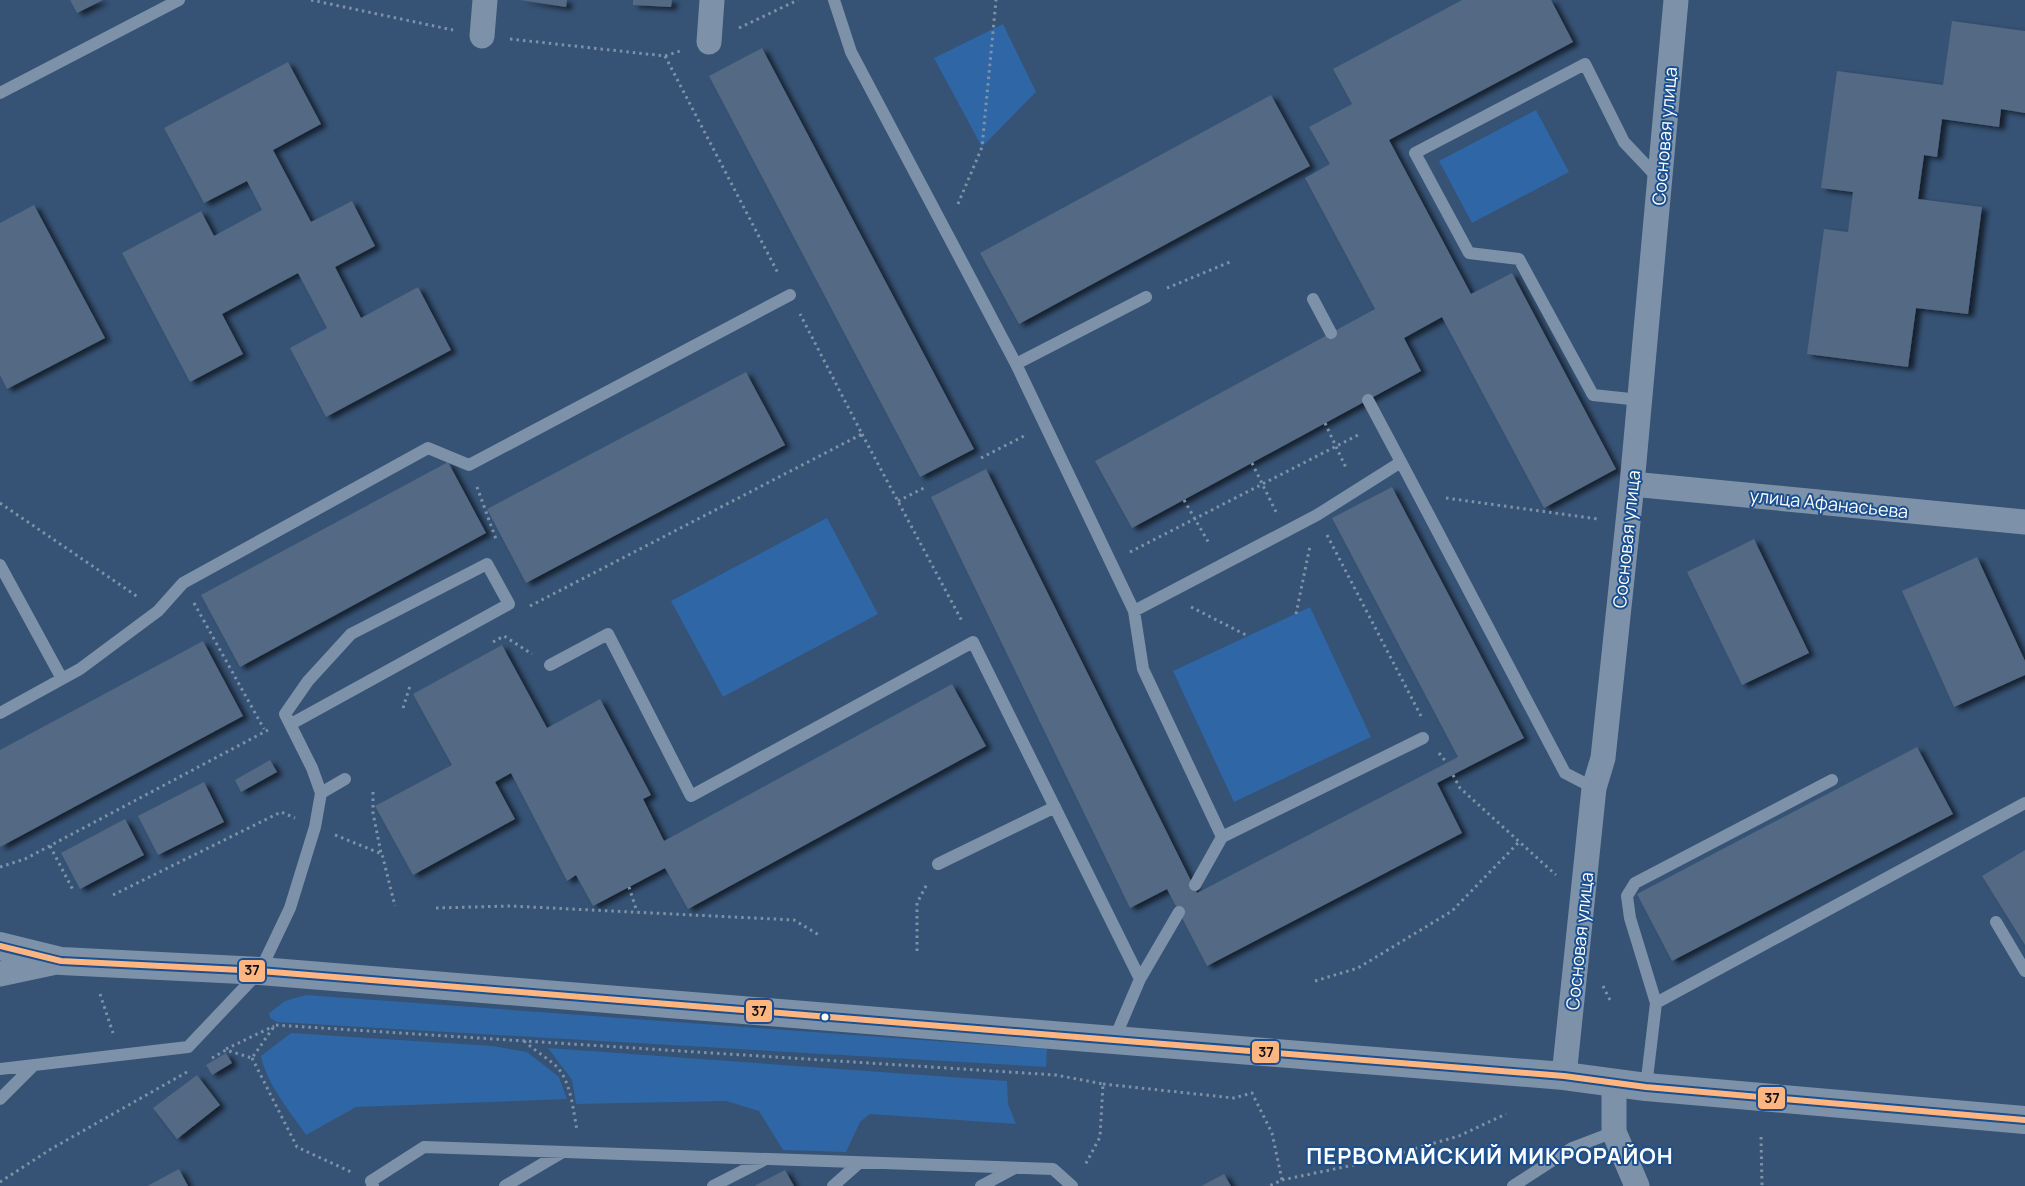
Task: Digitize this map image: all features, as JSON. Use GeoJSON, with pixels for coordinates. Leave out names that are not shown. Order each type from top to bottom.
{"type":"FeatureCollection","features":[{"type":"Feature","properties":{"kind":"street"},"geometry":{"type":"LineString","coordinates":[[482,36],[485,0]]}},
{"type":"Feature","properties":{"kind":"street"},"geometry":{"type":"LineString","coordinates":[[709,42],[712,0]]}},
{"type":"Feature","properties":{"kind":"street","name":"Сосновая улица"},"geometry":{"type":"LineString","coordinates":[[1564,1076],[1594,788],[1603,758],[1629,517],[1676,0]]}},
{"type":"Feature","properties":{"kind":"street","name":"улица Афанасьева"},"geometry":{"type":"LineString","coordinates":[[1632,484],[2025,522]]}},
{"type":"Feature","properties":{"kind":"street"},"geometry":{"type":"LineString","coordinates":[[0,946],[61,961],[260,971],[1564,1076],[1614,1083],[2025,1120]]}},
{"type":"Feature","properties":{"kind":"street"},"geometry":{"type":"LineString","coordinates":[[0,974],[61,961]]}},
{"type":"Feature","properties":{"kind":"street"},"geometry":{"type":"LineString","coordinates":[[1614,1083],[1614,1132],[1637,1186]]}},
{"type":"Feature","properties":{"kind":"lane"},"geometry":{"type":"LineString","coordinates":[[0,93],[178,0]]}},
{"type":"Feature","properties":{"kind":"lane"},"geometry":{"type":"LineString","coordinates":[[834,0],[851,52],[1016,364],[1134,611],[1143,669],[1222,837]]}},
{"type":"Feature","properties":{"kind":"lane"},"geometry":{"type":"LineString","coordinates":[[1640,400],[1593,395],[1519,258],[1469,252],[1414,153],[1584,64],[1624,142],[1660,180]]}},
{"type":"Feature","properties":{"kind":"lane"},"geometry":{"type":"LineString","coordinates":[[0,712],[80,668],[158,611],[183,583],[428,448],[469,465],[790,295]]}},
{"type":"Feature","properties":{"kind":"lane"},"geometry":{"type":"LineString","coordinates":[[1016,364],[1146,297]]}},
{"type":"Feature","properties":{"kind":"lane"},"geometry":{"type":"LineString","coordinates":[[1313,299],[1331,333]]}},
{"type":"Feature","properties":{"kind":"lane"},"geometry":{"type":"LineString","coordinates":[[1368,400],[1565,773],[1594,788]]}},
{"type":"Feature","properties":{"kind":"lane"},"geometry":{"type":"LineString","coordinates":[[1134,611],[1168,595],[1220,564],[1317,514],[1402,462]]}},
{"type":"Feature","properties":{"kind":"lane"},"geometry":{"type":"LineString","coordinates":[[487,564],[509,604],[288,719],[308,681],[351,634],[487,564]]}},
{"type":"Feature","properties":{"kind":"lane"},"geometry":{"type":"LineString","coordinates":[[0,565],[61,677]]}},
{"type":"Feature","properties":{"kind":"lane"},"geometry":{"type":"LineString","coordinates":[[550,665],[608,634],[691,796],[973,642],[1140,979]]}},
{"type":"Feature","properties":{"kind":"lane"},"geometry":{"type":"LineString","coordinates":[[0,1069],[188,1047],[260,971],[285,920],[315,827],[322,793],[288,719]]}},
{"type":"Feature","properties":{"kind":"lane"},"geometry":{"type":"LineString","coordinates":[[1196,885],[1222,837],[1424,738]]}},
{"type":"Feature","properties":{"kind":"lane"},"geometry":{"type":"LineString","coordinates":[[322,793],[344,779]]}},
{"type":"Feature","properties":{"kind":"lane"},"geometry":{"type":"LineString","coordinates":[[1646,1086],[1656,1003],[1630,918],[1627,896],[1635,883],[1832,780]]}},
{"type":"Feature","properties":{"kind":"lane"},"geometry":{"type":"LineString","coordinates":[[1656,1003],[2025,803]]}},
{"type":"Feature","properties":{"kind":"lane"},"geometry":{"type":"LineString","coordinates":[[938,864],[1055,807]]}},
{"type":"Feature","properties":{"kind":"lane"},"geometry":{"type":"LineString","coordinates":[[1114,1040],[1140,979],[1179,912]]}},
{"type":"Feature","properties":{"kind":"lane"},"geometry":{"type":"LineString","coordinates":[[1996,922],[2025,971]]}},
{"type":"Feature","properties":{"kind":"lane"},"geometry":{"type":"LineString","coordinates":[[0,1099],[34,1065]]}},
{"type":"Feature","properties":{"kind":"lane"},"geometry":{"type":"LineString","coordinates":[[1513,1186],[1572,1148],[1614,1132]]}},
{"type":"Feature","properties":{"kind":"lane"},"geometry":{"type":"LineString","coordinates":[[372,1184],[424,1147],[859,1164],[1053,1169],[1072,1186]]}},
{"type":"Feature","properties":{"kind":"lane"},"geometry":{"type":"LineString","coordinates":[[505,1186],[562,1152]]}},
{"type":"Feature","properties":{"kind":"lane"},"geometry":{"type":"LineString","coordinates":[[713,1186],[766,1159]]}},
{"type":"Feature","properties":{"kind":"lane"},"geometry":{"type":"LineString","coordinates":[[833,1186],[859,1164]]}},
{"type":"Feature","properties":{"kind":"lane"},"geometry":{"type":"LineString","coordinates":[[981,1186],[1016,1168]]}},
{"type":"Feature","properties":{"kind":"path"},"geometry":{"type":"LineString","coordinates":[[311,0],[482,36],[665,56],[709,42],[798,0]]}},
{"type":"Feature","properties":{"kind":"path"},"geometry":{"type":"LineString","coordinates":[[339,0],[342,6]]}},
{"type":"Feature","properties":{"kind":"path"},"geometry":{"type":"LineString","coordinates":[[947,233],[982,147],[996,0]]}},
{"type":"Feature","properties":{"kind":"path"},"geometry":{"type":"LineString","coordinates":[[665,56],[973,642]]}},
{"type":"Feature","properties":{"kind":"path"},"geometry":{"type":"LineString","coordinates":[[1146,297],[1230,262]]}},
{"type":"Feature","properties":{"kind":"path"},"geometry":{"type":"LineString","coordinates":[[1326,423],[1347,468]]}},
{"type":"Feature","properties":{"kind":"path"},"geometry":{"type":"LineString","coordinates":[[1110,562],[1380,424]]}},
{"type":"Feature","properties":{"kind":"path"},"geometry":{"type":"LineString","coordinates":[[981,458],[1045,425]]}},
{"type":"Feature","properties":{"kind":"path"},"geometry":{"type":"LineString","coordinates":[[525,599],[529,607],[862,434]]}},
{"type":"Feature","properties":{"kind":"path"},"geometry":{"type":"LineString","coordinates":[[1252,463],[1274,506]]}},
{"type":"Feature","properties":{"kind":"path"},"geometry":{"type":"LineString","coordinates":[[469,465],[498,548]]}},
{"type":"Feature","properties":{"kind":"path"},"geometry":{"type":"LineString","coordinates":[[898,501],[926,487]]}},
{"type":"Feature","properties":{"kind":"path"},"geometry":{"type":"LineString","coordinates":[[1418,494],[1592,520],[1629,517]]}},
{"type":"Feature","properties":{"kind":"path"},"geometry":{"type":"LineString","coordinates":[[1184,500],[1210,545]]}},
{"type":"Feature","properties":{"kind":"path"},"geometry":{"type":"LineString","coordinates":[[0,504],[158,611]]}},
{"type":"Feature","properties":{"kind":"path"},"geometry":{"type":"LineString","coordinates":[[1296,614],[1317,514]]}},
{"type":"Feature","properties":{"kind":"path"},"geometry":{"type":"LineString","coordinates":[[1317,514],[1422,718],[1424,738]]}},
{"type":"Feature","properties":{"kind":"path"},"geometry":{"type":"LineString","coordinates":[[183,583],[266,732]]}},
{"type":"Feature","properties":{"kind":"path"},"geometry":{"type":"LineString","coordinates":[[1168,595],[1248,636]]}},
{"type":"Feature","properties":{"kind":"path"},"geometry":{"type":"LineString","coordinates":[[487,645],[504,636],[550,665]]}},
{"type":"Feature","properties":{"kind":"path"},"geometry":{"type":"LineString","coordinates":[[403,708],[408,686],[417,682]]}},
{"type":"Feature","properties":{"kind":"path"},"geometry":{"type":"LineString","coordinates":[[0,867],[24,859],[50,846],[288,719]]}},
{"type":"Feature","properties":{"kind":"path"},"geometry":{"type":"LineString","coordinates":[[1453,775],[1460,788],[1552,872],[1584,890]]}},
{"type":"Feature","properties":{"kind":"path"},"geometry":{"type":"LineString","coordinates":[[373,792],[373,813],[395,906]]}},
{"type":"Feature","properties":{"kind":"path"},"geometry":{"type":"LineString","coordinates":[[113,895],[281,812],[382,854]]}},
{"type":"Feature","properties":{"kind":"path"},"geometry":{"type":"LineString","coordinates":[[1315,981],[1358,968],[1452,911],[1519,842]]}},
{"type":"Feature","properties":{"kind":"path"},"geometry":{"type":"LineString","coordinates":[[50,846],[73,890]]}},
{"type":"Feature","properties":{"kind":"path"},"geometry":{"type":"LineString","coordinates":[[917,951],[917,903],[938,864]]}},
{"type":"Feature","properties":{"kind":"path"},"geometry":{"type":"LineString","coordinates":[[629,887],[637,912]]}},
{"type":"Feature","properties":{"kind":"path"},"geometry":{"type":"LineString","coordinates":[[436,908],[510,906],[794,920],[820,935]]}},
{"type":"Feature","properties":{"kind":"path"},"geometry":{"type":"LineString","coordinates":[[98,988],[121,1055]]}},
{"type":"Feature","properties":{"kind":"path"},"geometry":{"type":"LineString","coordinates":[[252,1058],[275,1025]]}},
{"type":"Feature","properties":{"kind":"path"},"geometry":{"type":"LineString","coordinates":[[210,1058],[275,1025],[1056,1075],[1103,1084],[1234,1098],[1252,1093],[1272,1133],[1282,1180]]}},
{"type":"Feature","properties":{"kind":"path"},"geometry":{"type":"LineString","coordinates":[[523,1041],[556,1067],[564,1078],[572,1104]]}},
{"type":"Feature","properties":{"kind":"path"},"geometry":{"type":"LineString","coordinates":[[226,1050],[252,1058],[297,1147],[372,1184]]}},
{"type":"Feature","properties":{"kind":"path"},"geometry":{"type":"LineString","coordinates":[[0,1182],[51,1149],[194,1067]]}},
{"type":"Feature","properties":{"kind":"path"},"geometry":{"type":"LineString","coordinates":[[1083,1170],[1100,1137],[1103,1084]]}},
{"type":"Feature","properties":{"kind":"path"},"geometry":{"type":"LineString","coordinates":[[1269,1186],[1282,1180],[1368,1162],[1459,1136],[1506,1114]]}},
{"type":"Feature","properties":{"kind":"path"},"geometry":{"type":"LineString","coordinates":[[1761,1137],[1762,1186]]}},
{"type":"Feature","properties":{"kind":"shaded area"},"geometry":{"type":"Polygon","coordinates":[[[1003,24],[1036,92],[982,147],[934,58],[1003,24]]]}},
{"type":"Feature","properties":{"kind":"shaded area"},"geometry":{"type":"Polygon","coordinates":[[[1536,110],[1569,172],[1472,223],[1439,161],[1536,110]]]}},
{"type":"Feature","properties":{"kind":"shaded area"},"geometry":{"type":"Polygon","coordinates":[[[827,518],[878,614],[723,697],[671,601],[827,518]]]}},
{"type":"Feature","properties":{"kind":"shaded area"},"geometry":{"type":"Polygon","coordinates":[[[1310,607],[1371,737],[1234,802],[1173,671],[1310,607]]]}},
{"type":"Feature","properties":{"kind":"shaded area"},"geometry":{"type":"Polygon","coordinates":[[[306,995],[1047,1049],[1046,1067],[277,1022],[270,1018],[269,1013],[285,1001],[306,995]]]}},
{"type":"Feature","properties":{"kind":"shaded area"},"geometry":{"type":"Polygon","coordinates":[[[291,1033],[493,1046],[527,1052],[559,1077],[567,1099],[356,1107],[306,1135],[268,1077],[261,1056],[291,1033]]]}},
{"type":"Feature","properties":{"kind":"shaded area"},"geometry":{"type":"Polygon","coordinates":[[[548,1048],[1007,1081],[1008,1104],[1016,1124],[870,1114],[860,1122],[846,1152],[783,1150],[759,1111],[726,1101],[576,1104],[572,1080],[548,1048]]]}},
{"type":"Feature","properties":{"kind":"building"},"geometry":{"type":"Polygon","coordinates":[[[70,0],[103,0],[77,13],[70,0]]]}},
{"type":"Feature","properties":{"kind":"building"},"geometry":{"type":"Polygon","coordinates":[[[520,0],[567,0],[566,7],[520,0]]]}},
{"type":"Feature","properties":{"kind":"building"},"geometry":{"type":"Polygon","coordinates":[[[633,0],[672,0],[671,7],[633,5],[633,0]]]}},
{"type":"Feature","properties":{"kind":"building"},"geometry":{"type":"Polygon","coordinates":[[[1462,0],[1551,0],[1573,42],[1389,140],[1471,294],[1512,273],[1616,469],[1544,508],[1442,317],[1404,338],[1421,371],[1132,528],[1095,461],[1375,309],[1305,178],[1330,164],[1309,127],[1352,104],[1333,69],[1462,0]]]}},
{"type":"Feature","properties":{"kind":"building"},"geometry":{"type":"Polygon","coordinates":[[[1952,21],[2025,31],[2025,113],[2001,109],[1999,127],[1942,119],[1937,157],[1924,155],[1918,199],[1982,207],[1968,314],[1916,308],[1908,367],[1807,354],[1824,229],[1848,232],[1853,192],[1821,188],[1837,71],[1943,85],[1952,21]]]}},
{"type":"Feature","properties":{"kind":"building"},"geometry":{"type":"Polygon","coordinates":[[[762,48],[974,449],[920,477],[709,76],[762,48]]]}},
{"type":"Feature","properties":{"kind":"building"},"geometry":{"type":"Polygon","coordinates":[[[288,62],[321,124],[273,150],[311,222],[352,201],[375,246],[335,267],[361,318],[418,287],[451,350],[326,417],[290,348],[327,328],[298,273],[222,314],[243,354],[190,382],[122,253],[201,211],[214,236],[262,210],[247,181],[204,203],[164,128],[288,62]]]}},
{"type":"Feature","properties":{"kind":"building"},"geometry":{"type":"Polygon","coordinates":[[[1271,95],[1310,166],[1019,324],[980,253],[1271,95]]]}},
{"type":"Feature","properties":{"kind":"building"},"geometry":{"type":"Polygon","coordinates":[[[34,205],[105,338],[7,389],[0,375],[0,223],[34,205]]]}},
{"type":"Feature","properties":{"kind":"building"},"geometry":{"type":"Polygon","coordinates":[[[746,372],[785,445],[526,583],[487,509],[746,372]]]}},
{"type":"Feature","properties":{"kind":"building"},"geometry":{"type":"Polygon","coordinates":[[[448,462],[486,533],[240,667],[201,595],[448,462]]]}},
{"type":"Feature","properties":{"kind":"building"},"geometry":{"type":"Polygon","coordinates":[[[986,469],[1197,893],[1458,757],[1332,518],[1392,487],[1524,738],[1437,783],[1462,833],[1207,966],[1167,889],[1130,908],[931,497],[986,469]]]}},
{"type":"Feature","properties":{"kind":"building"},"geometry":{"type":"Polygon","coordinates":[[[1754,539],[1809,653],[1742,685],[1687,572],[1754,539]]]}},
{"type":"Feature","properties":{"kind":"building"},"geometry":{"type":"Polygon","coordinates":[[[1977,557],[2025,661],[2025,675],[1954,707],[1902,591],[1977,557]]]}},
{"type":"Feature","properties":{"kind":"building"},"geometry":{"type":"Polygon","coordinates":[[[203,641],[243,716],[0,847],[0,750],[203,641]]]}},
{"type":"Feature","properties":{"kind":"building"},"geometry":{"type":"Polygon","coordinates":[[[502,645],[547,728],[600,699],[651,795],[643,799],[664,841],[952,684],[986,746],[688,909],[665,868],[593,906],[576,875],[567,881],[511,773],[495,782],[515,819],[413,875],[375,806],[452,765],[413,694],[502,645]]]}},
{"type":"Feature","properties":{"kind":"building"},"geometry":{"type":"Polygon","coordinates":[[[1917,747],[1953,814],[1672,961],[1637,894],[1917,747]]]}},
{"type":"Feature","properties":{"kind":"building"},"geometry":{"type":"Polygon","coordinates":[[[270,760],[277,772],[241,792],[235,780],[270,760]]]}},
{"type":"Feature","properties":{"kind":"building"},"geometry":{"type":"Polygon","coordinates":[[[204,782],[224,822],[158,855],[138,816],[204,782]]]}},
{"type":"Feature","properties":{"kind":"building"},"geometry":{"type":"Polygon","coordinates":[[[125,819],[144,855],[80,889],[61,853],[125,819]]]}},
{"type":"Feature","properties":{"kind":"building"},"geometry":{"type":"Polygon","coordinates":[[[2025,850],[2025,945],[1982,876],[2025,850]]]}},
{"type":"Feature","properties":{"kind":"building"},"geometry":{"type":"Polygon","coordinates":[[[226,1053],[232,1063],[212,1075],[206,1065],[226,1053]]]}},
{"type":"Feature","properties":{"kind":"building"},"geometry":{"type":"Polygon","coordinates":[[[197,1075],[220,1105],[177,1139],[153,1108],[197,1075]]]}},
{"type":"Feature","properties":{"kind":"building"},"geometry":{"type":"Polygon","coordinates":[[[179,1169],[188,1186],[147,1186],[179,1169]]]}},
{"type":"Feature","properties":{"kind":"building"},"geometry":{"type":"Polygon","coordinates":[[[785,1170],[794,1186],[754,1186],[785,1170]]]}},
{"type":"Feature","properties":{"kind":"building"},"geometry":{"type":"Polygon","coordinates":[[[1224,1174],[1231,1186],[1201,1186],[1224,1174]]]}},
{"type":"Feature","properties":{"kind":"transit line","name":"37"},"geometry":{"type":"LineString","coordinates":[[0,946],[61,961],[260,971],[1564,1076],[1646,1087],[2025,1120]]}},
{"type":"Feature","properties":{"kind":"district","name":"ПЕРВОМАЙСКИЙ МИКРОРАЙОН"},"geometry":{"type":"Point","coordinates":[1490,1156]}}]}
